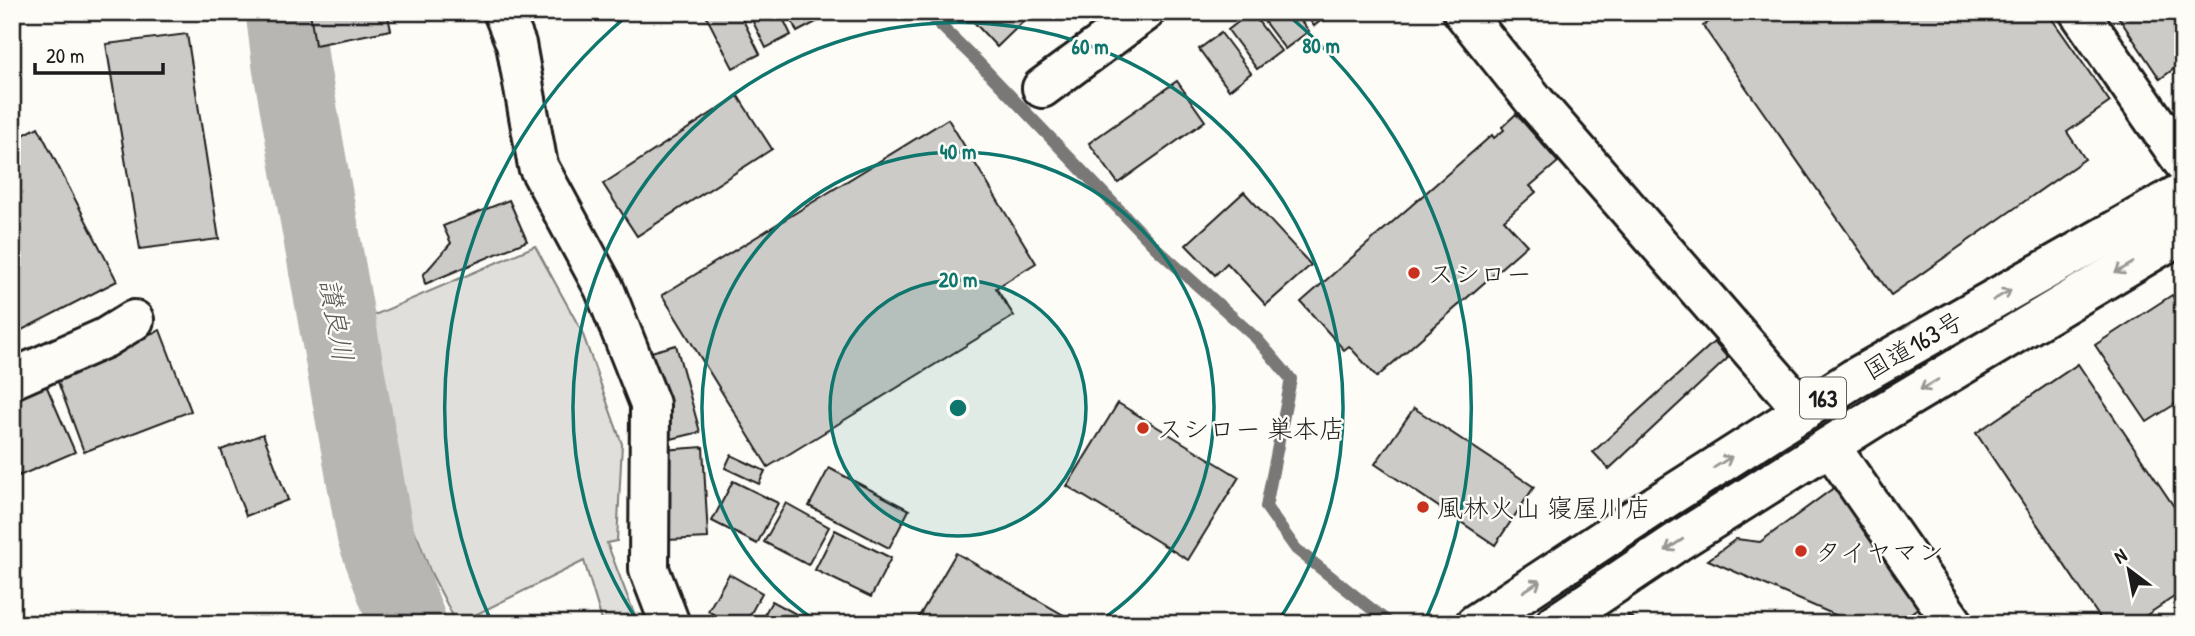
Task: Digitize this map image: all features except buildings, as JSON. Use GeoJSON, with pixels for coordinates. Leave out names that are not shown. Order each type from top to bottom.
{"type":"FeatureCollection","features":[{"type":"Feature","properties":{"kind":"main road"},"geometry":{"type":"LineString","coordinates":[[503,12],[516,44],[538,166],[604,288],[650,404],[649,569],[670,624]]}},
{"type":"Feature","properties":{"kind":"main road"},"geometry":{"type":"LineString","coordinates":[[1042,88],[1145,12]]}},
{"type":"Feature","properties":{"kind":"main road"},"geometry":{"type":"LineString","coordinates":[[1463,12],[1536,103],[1804,411]]}},
{"type":"Feature","properties":{"kind":"main road"},"geometry":{"type":"LineString","coordinates":[[2078,12],[2183,162]]}},
{"type":"Feature","properties":{"kind":"main road","name":"国道163号"},"geometry":{"type":"LineString","coordinates":[[1475,624],[1853,379],[2183,192]]}},
{"type":"Feature","properties":{"kind":"main road","name":"国道163号"},"geometry":{"type":"LineString","coordinates":[[1555,624],[1677,542],[1830,446],[2183,233]]}},
{"type":"Feature","properties":{"kind":"main road"},"geometry":{"type":"LineString","coordinates":[[12,379],[105,338],[134,320]]}},
{"type":"Feature","properties":{"kind":"main road"},"geometry":{"type":"LineString","coordinates":[[1830,446],[1954,624]]}},
{"type":"Feature","properties":{"kind":"shaded area"},"geometry":{"type":"Polygon","coordinates":[[[535,246],[582,332],[622,444],[617,541],[607,543],[638,624],[603,624],[584,561],[457,624],[430,571],[418,538],[399,507],[365,319],[535,246]]]}},
{"type":"Feature","properties":{"kind":"waterway","name":"讃良川"},"geometry":{"type":"LineString","coordinates":[[284,12],[291,66],[375,534],[408,624]]}},
{"type":"Feature","properties":{"kind":"waterway"},"geometry":{"type":"LineString","coordinates":[[927,12],[1156,248],[1257,339],[1291,379],[1266,507],[1296,549],[1388,622]]}},
{"type":"Feature","properties":{"kind":"place","name":"スシロー"},"geometry":{"type":"Point","coordinates":[1414,273]}},
{"type":"Feature","properties":{"kind":"place","name":"スシロー 巣本店"},"geometry":{"type":"Point","coordinates":[1143,428]}},
{"type":"Feature","properties":{"kind":"place","name":"風林火山 寝屋川店"},"geometry":{"type":"Point","coordinates":[1423,507]}},
{"type":"Feature","properties":{"kind":"place","name":"タイヤマン"},"geometry":{"type":"Point","coordinates":[1801,551]}}]}
